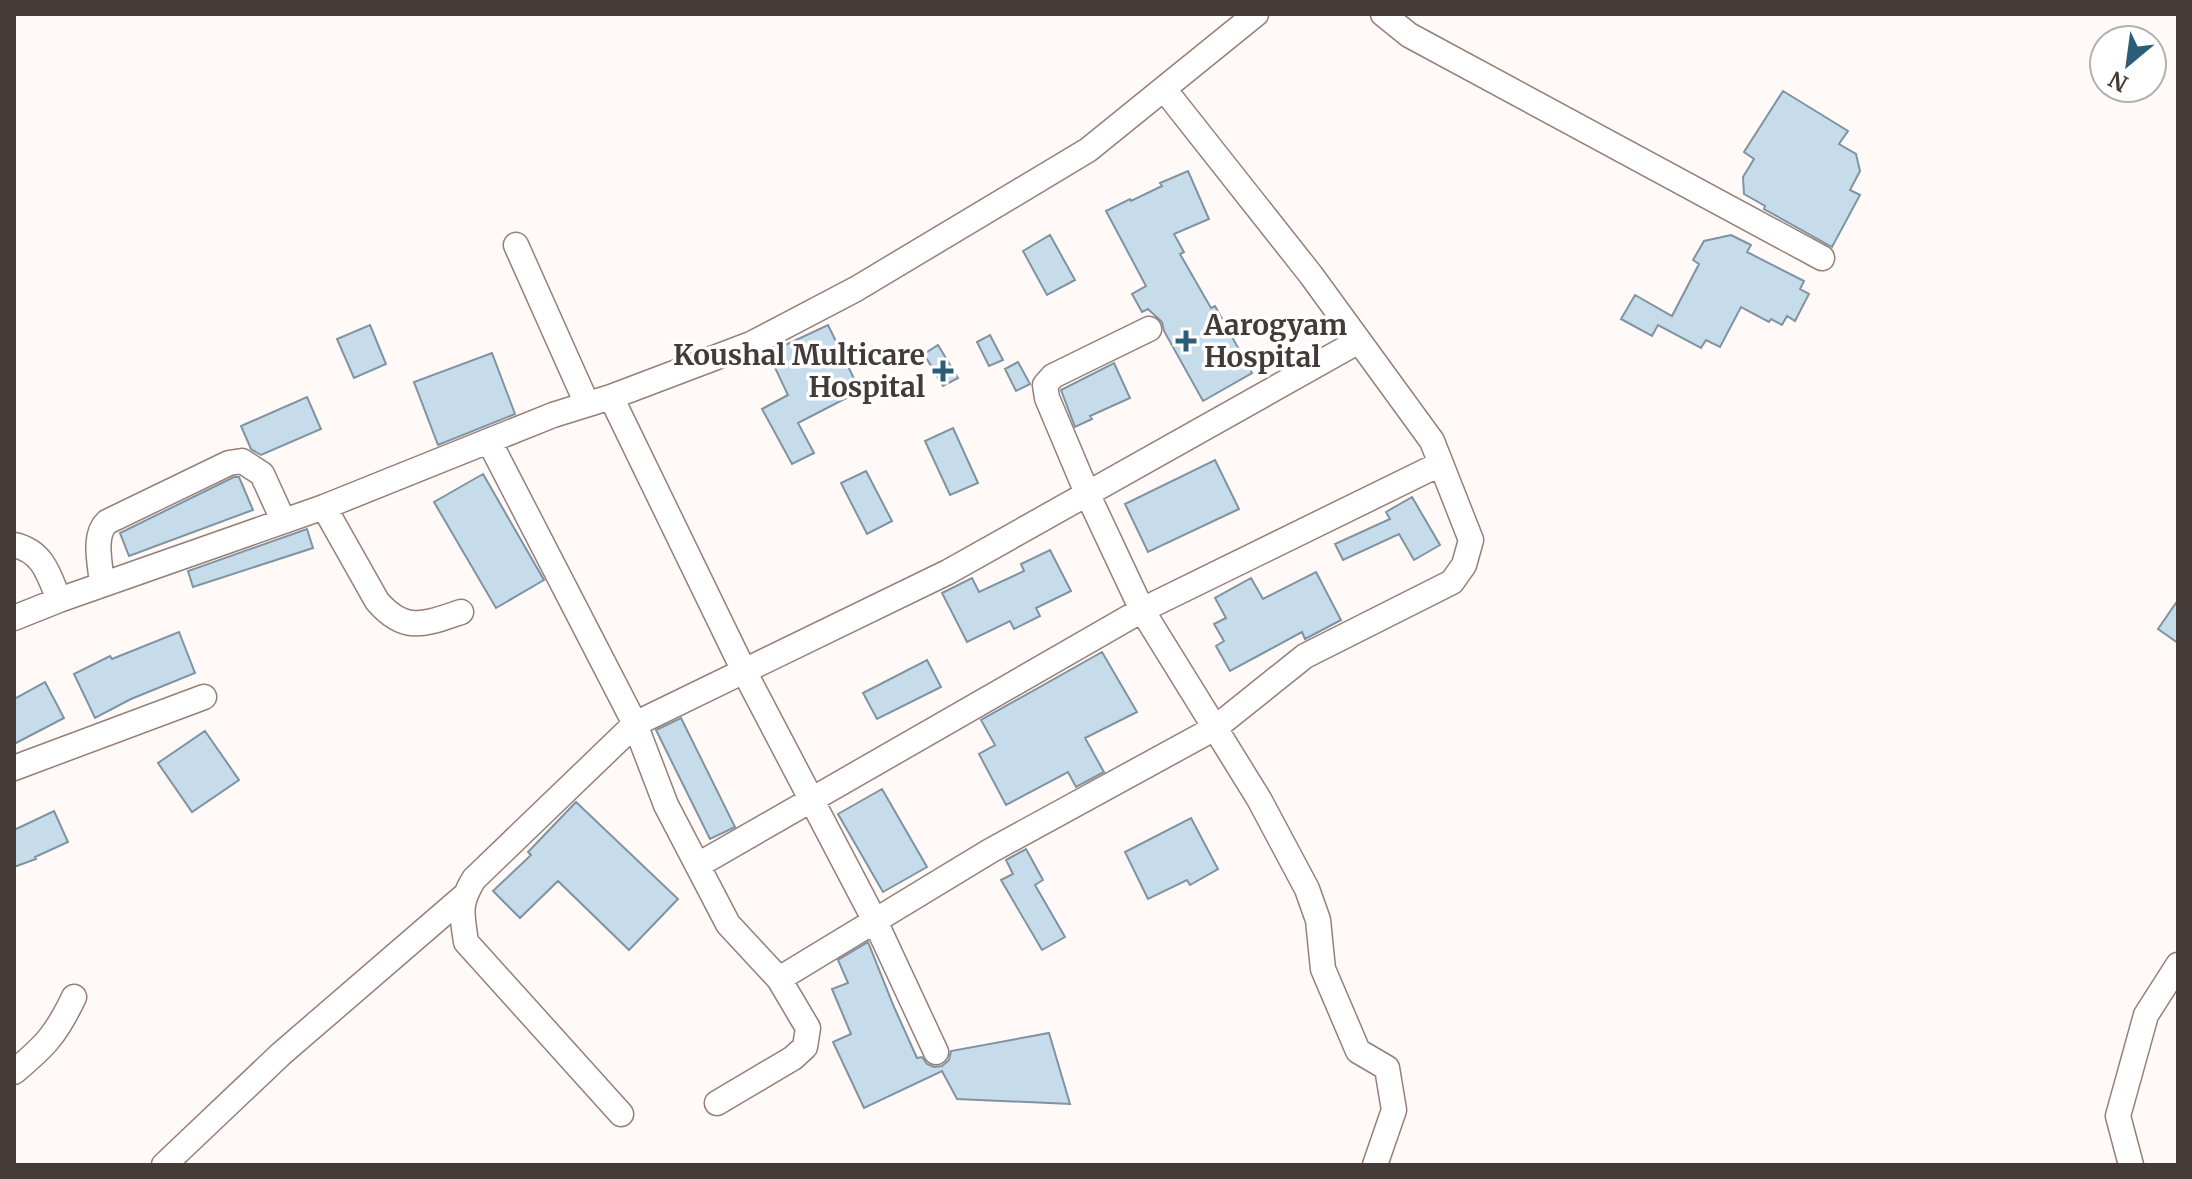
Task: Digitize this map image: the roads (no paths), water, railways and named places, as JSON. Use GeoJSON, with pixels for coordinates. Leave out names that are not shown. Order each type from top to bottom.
{"type":"FeatureCollection","features":[{"type":"Feature","properties":{"kind":"street"},"geometry":{"type":"LineString","coordinates":[[1383,14],[1409,35],[1822,258]]}},
{"type":"Feature","properties":{"kind":"street"},"geometry":{"type":"LineString","coordinates":[[14,618],[324,507],[489,441],[751,344],[856,289],[1088,150],[1251,15]]}},
{"type":"Feature","properties":{"kind":"street"},"geometry":{"type":"LineString","coordinates":[[779,979],[990,851],[1215,728],[1305,656],[1452,582],[1464,565],[1471,540],[1432,441],[1311,275],[1164,89]]}},
{"type":"Feature","properties":{"kind":"street"},"geometry":{"type":"LineString","coordinates":[[516,245],[587,404]]}},
{"type":"Feature","properties":{"kind":"street"},"geometry":{"type":"LineString","coordinates":[[1149,329],[1053,376],[1045,385],[1047,398],[1142,610],[1259,799],[1307,889],[1318,920],[1323,969],[1358,1051],[1387,1068],[1394,1110],[1375,1165]]}},
{"type":"Feature","properties":{"kind":"street"},"geometry":{"type":"LineString","coordinates":[[164,1165],[232,1098],[463,897],[474,879],[635,724],[948,572],[1359,341]]}},
{"type":"Feature","properties":{"kind":"street"},"geometry":{"type":"LineString","coordinates":[[611,397],[744,671],[875,921],[936,1052]]}},
{"type":"Feature","properties":{"kind":"street"},"geometry":{"type":"LineString","coordinates":[[489,441],[635,724],[666,805],[728,924],[779,979],[808,1028],[805,1047],[793,1058],[717,1103]]}},
{"type":"Feature","properties":{"kind":"street"},"geometry":{"type":"LineString","coordinates":[[102,585],[98,537],[101,527],[229,463],[242,461],[262,474],[283,520]]}},
{"type":"Feature","properties":{"kind":"street"},"geometry":{"type":"LineString","coordinates":[[698,865],[1142,610],[1440,464]]}},
{"type":"Feature","properties":{"kind":"street"},"geometry":{"type":"LineString","coordinates":[[324,507],[377,601],[388,614],[421,626],[461,612]]}},
{"type":"Feature","properties":{"kind":"street"},"geometry":{"type":"LineString","coordinates":[[14,545],[33,552],[44,564],[59,600]]}},
{"type":"Feature","properties":{"kind":"street"},"geometry":{"type":"LineString","coordinates":[[14,768],[204,697]]}},
{"type":"Feature","properties":{"kind":"street"},"geometry":{"type":"LineString","coordinates":[[463,897],[466,942],[621,1114]]}},
{"type":"Feature","properties":{"kind":"street"},"geometry":{"type":"LineString","coordinates":[[2131,1165],[2118,1116],[2146,1015],[2178,965]]}},
{"type":"Feature","properties":{"kind":"street"},"geometry":{"type":"LineString","coordinates":[[14,1072],[56,1033],[74,997]]}},
{"type":"Feature","properties":{"kind":"place","name":"Aarogyam Hospital"},"geometry":{"type":"Point","coordinates":[1186,341]}},
{"type":"Feature","properties":{"kind":"place","name":"Koushal Multicare Hospital"},"geometry":{"type":"Point","coordinates":[943,371]}}]}
